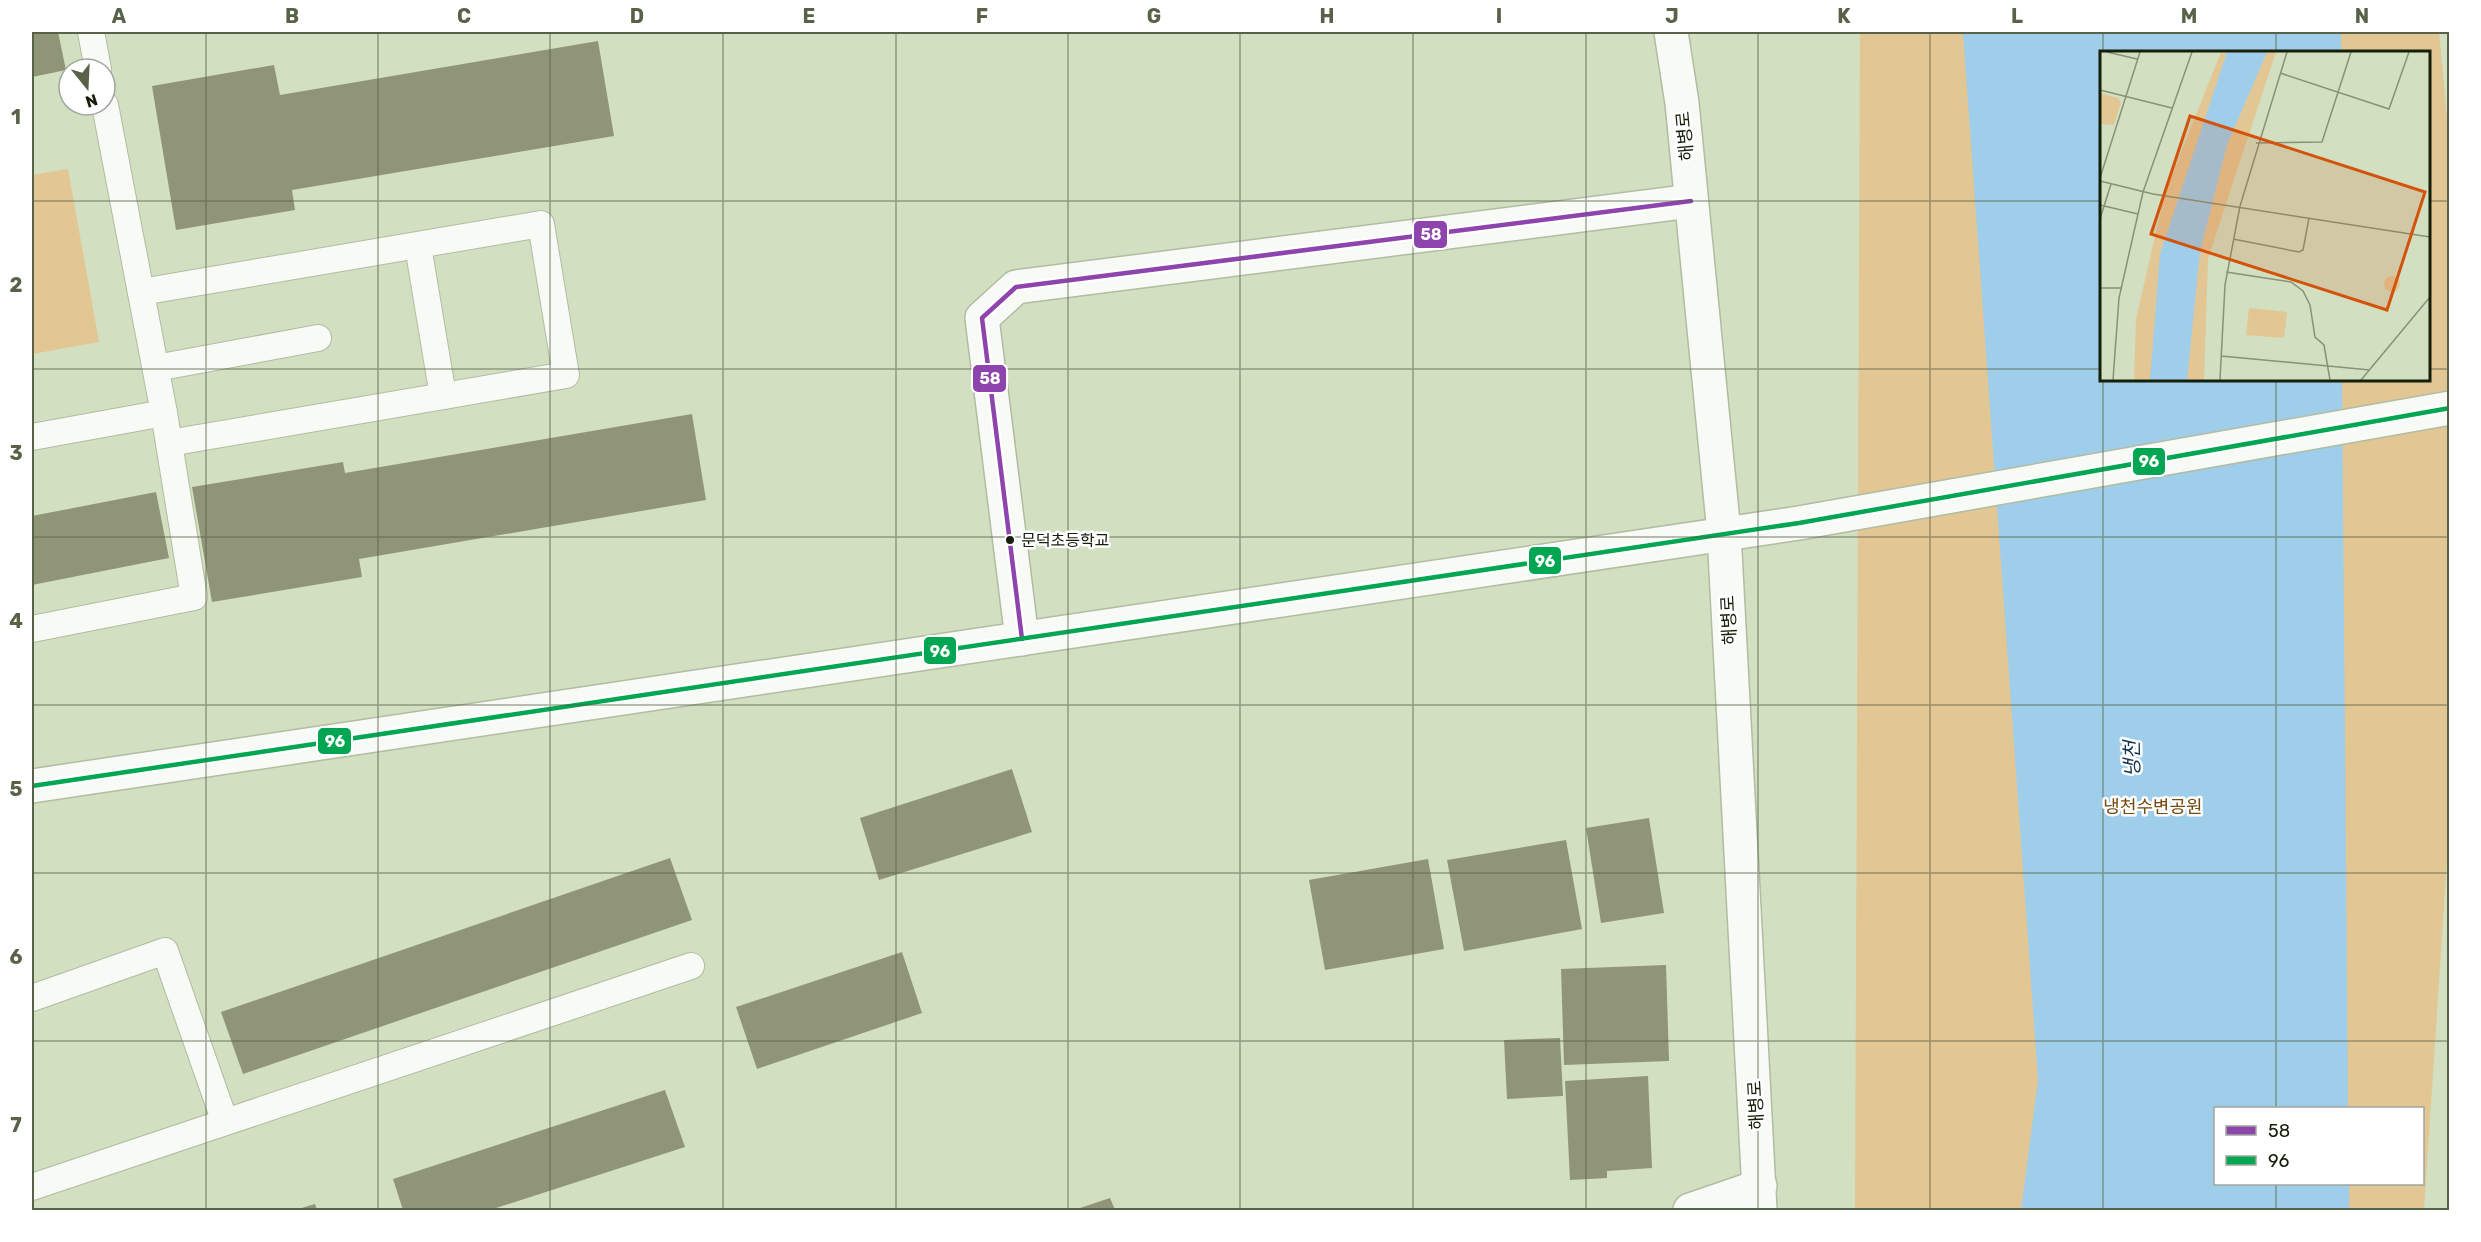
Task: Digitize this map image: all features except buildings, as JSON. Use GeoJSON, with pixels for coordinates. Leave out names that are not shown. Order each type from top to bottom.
{"type":"FeatureCollection","features":[{"type":"Feature","properties":{"kind":"main road","name":"해병로"},"geometry":{"type":"LineString","coordinates":[[1671,32],[1682,103],[1724,533],[1760,1198]]}},
{"type":"Feature","properties":{"kind":"main road"},"geometry":{"type":"LineString","coordinates":[[1022,639],[982,318],[1016,287],[1691,201]]}},
{"type":"Feature","properties":{"kind":"main road"},"geometry":{"type":"LineString","coordinates":[[32,786],[1799,523],[2450,408]]}},
{"type":"Feature","properties":{"kind":"main road"},"geometry":{"type":"LineString","coordinates":[[1690,1210],[1760,1198]]}},
{"type":"Feature","properties":{"kind":"lane"},"geometry":{"type":"LineString","coordinates":[[91,32],[96,57]]}},
{"type":"Feature","properties":{"kind":"lane"},"geometry":{"type":"LineString","coordinates":[[32,629],[194,597],[156,368],[107,117]]}},
{"type":"Feature","properties":{"kind":"lane"},"geometry":{"type":"LineString","coordinates":[[141,292],[541,225],[566,375],[169,443]]}},
{"type":"Feature","properties":{"kind":"lane"},"geometry":{"type":"LineString","coordinates":[[418,246],[443,396]]}},
{"type":"Feature","properties":{"kind":"lane"},"geometry":{"type":"LineString","coordinates":[[156,368],[318,338]]}},
{"type":"Feature","properties":{"kind":"lane"},"geometry":{"type":"LineString","coordinates":[[32,437],[164,413]]}},
{"type":"Feature","properties":{"kind":"lane"},"geometry":{"type":"LineString","coordinates":[[32,998],[165,951],[225,1122]]}},
{"type":"Feature","properties":{"kind":"lane"},"geometry":{"type":"LineString","coordinates":[[32,1187],[691,966]]}},
{"type":"Feature","properties":{"kind":"green space","name":"냉천수변공원"},"geometry":{"type":"Polygon","coordinates":[[[1860,32],[2439,32],[2450,150],[2450,815],[2424,1210],[1855,1210],[1860,32]]]}},
{"type":"Feature","properties":{"kind":"green space"},"geometry":{"type":"Polygon","coordinates":[[[68,169],[99,342],[32,354],[32,175],[68,169]]]}},
{"type":"Feature","properties":{"kind":"water","name":"냉천"},"geometry":{"type":"Polygon","coordinates":[[[1963,32],[2341,32],[2341,51],[2100,51],[2100,381],[2342,381],[2348,1107],[2214,1107],[2214,1185],[2349,1185],[2349,1210],[2021,1210],[2038,1080],[1963,32]]]}},
{"type":"Feature","properties":{"kind":"transit line","name":"58"},"geometry":{"type":"LineString","coordinates":[[1022,639],[982,318],[1016,287],[1691,201]]}},
{"type":"Feature","properties":{"kind":"transit line","name":"96"},"geometry":{"type":"LineString","coordinates":[[32,786],[1799,523],[2450,408]]}},
{"type":"Feature","properties":{"kind":"place","name":"문덕초등학교"},"geometry":{"type":"Point","coordinates":[1010,540]}}]}
